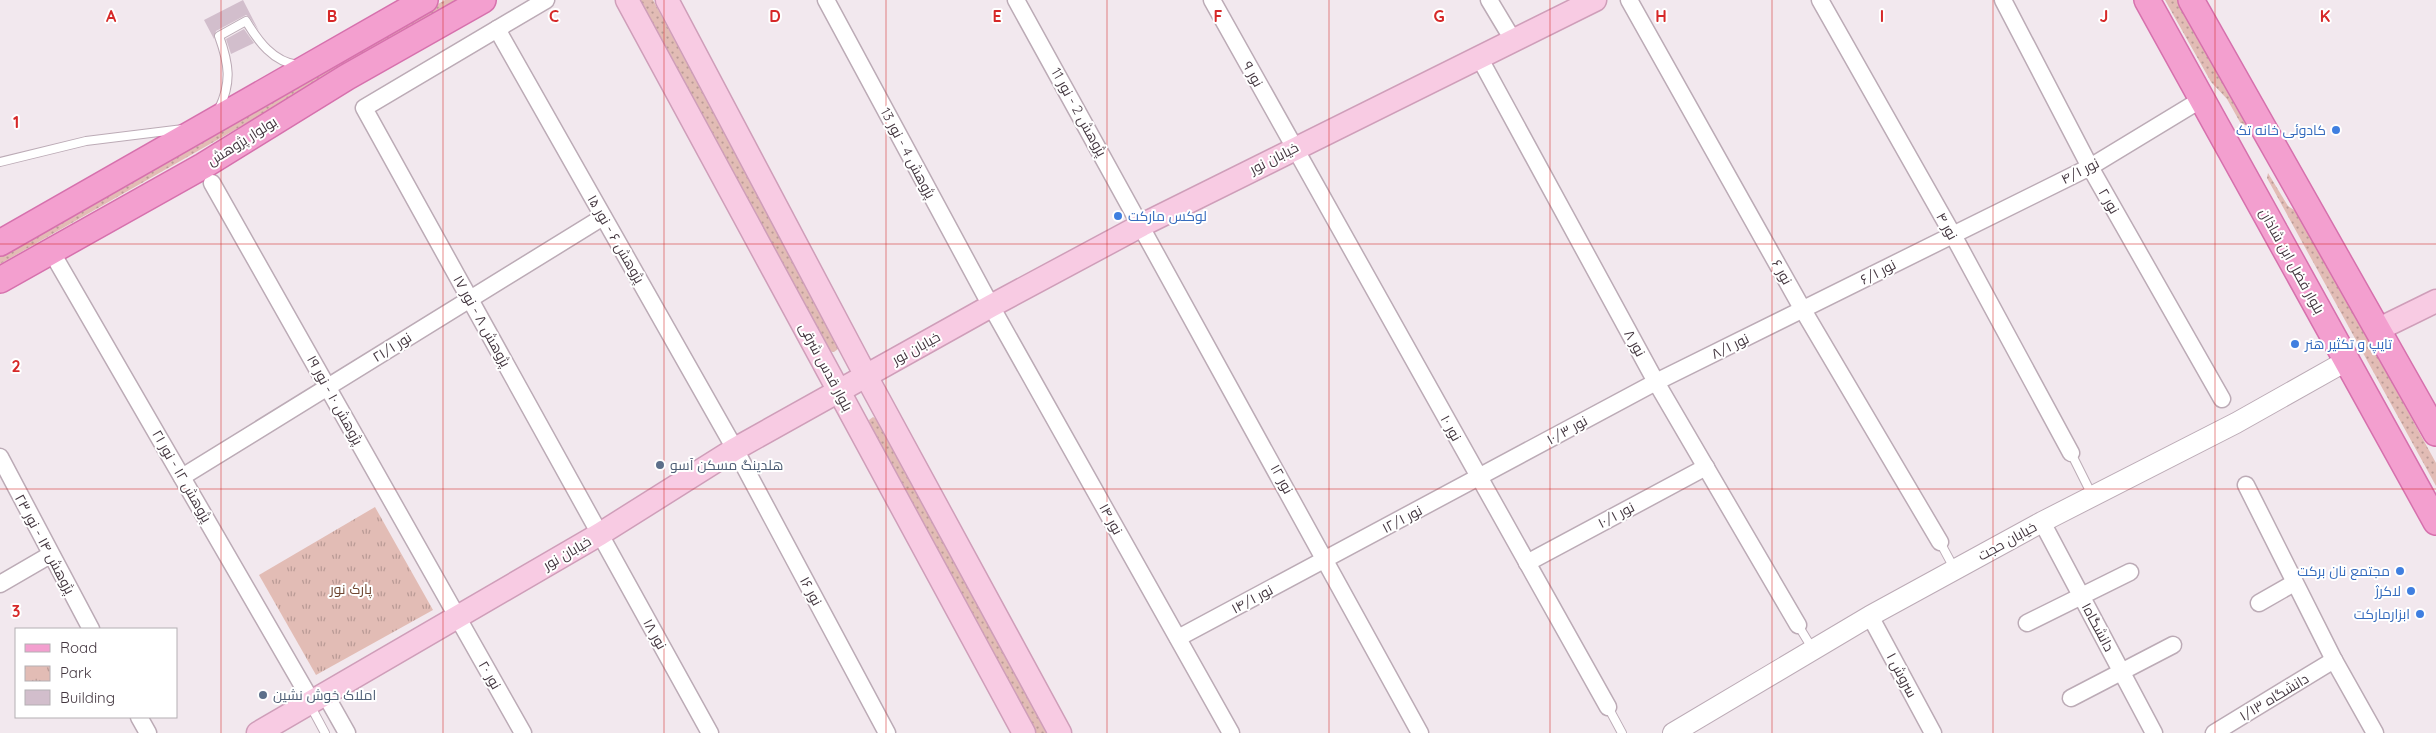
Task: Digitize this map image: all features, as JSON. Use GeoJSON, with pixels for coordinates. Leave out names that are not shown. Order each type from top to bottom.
{"type":"FeatureCollection","features":[{"type":"Feature","properties":{"kind":"main road"},"geometry":{"type":"LineString","coordinates":[[0,243],[425,0]]}},
{"type":"Feature","properties":{"kind":"main road","name":"بولوار پژوهش"},"geometry":{"type":"LineString","coordinates":[[0,280],[203,166],[347,77],[483,0]]}},
{"type":"Feature","properties":{"kind":"main road","name":"بلوار قدس شرقی"},"geometry":{"type":"LineString","coordinates":[[627,0],[1024,733]]}},
{"type":"Feature","properties":{"kind":"main road"},"geometry":{"type":"LineString","coordinates":[[666,0],[866,376],[1060,733]]}},
{"type":"Feature","properties":{"kind":"main road","name":"خیابان نور"},"geometry":{"type":"LineString","coordinates":[[258,733],[600,534],[735,448],[991,306],[1142,225],[1595,0]]}},
{"type":"Feature","properties":{"kind":"main road","name":"بلوار فضل ابن شاذان"},"geometry":{"type":"LineString","coordinates":[[2147,0],[2436,522]]}},
{"type":"Feature","properties":{"kind":"main road"},"geometry":{"type":"LineString","coordinates":[[2199,3],[2276,149],[2436,433]]}},
{"type":"Feature","properties":{"kind":"main road"},"geometry":{"type":"LineString","coordinates":[[2243,172],[2276,149]]}},
{"type":"Feature","properties":{"kind":"main road"},"geometry":{"type":"LineString","coordinates":[[2379,330],[2436,301]]}},
{"type":"Feature","properties":{"kind":"street"},"geometry":{"type":"LineString","coordinates":[[497,30],[546,0]]}},
{"type":"Feature","properties":{"kind":"street","name":"پژوهش 4 - نور 13"},"geometry":{"type":"LineString","coordinates":[[826,0],[991,306]]}},
{"type":"Feature","properties":{"kind":"street","name":"پژوهش 2 - نور 11"},"geometry":{"type":"LineString","coordinates":[[1016,0],[1142,225]]}},
{"type":"Feature","properties":{"kind":"street","name":"نور ۹"},"geometry":{"type":"LineString","coordinates":[[1212,0],[1294,148]]}},
{"type":"Feature","properties":{"kind":"street"},"geometry":{"type":"LineString","coordinates":[[1489,0],[1513,40]]}},
{"type":"Feature","properties":{"kind":"street","name":"نور ۶"},"geometry":{"type":"LineString","coordinates":[[1629,0],[1803,310],[1940,542]]}},
{"type":"Feature","properties":{"kind":"street","name":"نور ۴"},"geometry":{"type":"LineString","coordinates":[[1820,0],[1953,235],[2071,453]]}},
{"type":"Feature","properties":{"kind":"street","name":"نور ۲"},"geometry":{"type":"LineString","coordinates":[[2003,0],[2090,167],[2222,399]]}},
{"type":"Feature","properties":{"kind":"street","name":"پژوهش ۸ - نور ۱۷"},"geometry":{"type":"LineString","coordinates":[[497,30],[364,108],[600,534]]}},
{"type":"Feature","properties":{"kind":"street","name":"پژوهش ۶ - نور ۱۵"},"geometry":{"type":"LineString","coordinates":[[497,30],[735,448]]}},
{"type":"Feature","properties":{"kind":"street","name":"نور ۸"},"geometry":{"type":"LineString","coordinates":[[1479,57],[1656,382],[1798,626]]}},
{"type":"Feature","properties":{"kind":"street","name":"نور ۴/۱"},"geometry":{"type":"LineString","coordinates":[[1953,235],[2090,167],[2202,99]]}},
{"type":"Feature","properties":{"kind":"street","name":"نور ۱۰"},"geometry":{"type":"LineString","coordinates":[[1294,148],[1608,708]]}},
{"type":"Feature","properties":{"kind":"street","name":"پژوهش ۱۰ - نور ۱۹"},"geometry":{"type":"LineString","coordinates":[[212,183],[457,617]]}},
{"type":"Feature","properties":{"kind":"street","name":"نور ۲۱/۱"},"geometry":{"type":"LineString","coordinates":[[182,477],[603,217]]}},
{"type":"Feature","properties":{"kind":"street","name":"نور ۱۲"},"geometry":{"type":"LineString","coordinates":[[1142,225],[1420,733]]}},
{"type":"Feature","properties":{"kind":"street","name":"نور ۶/۱"},"geometry":{"type":"LineString","coordinates":[[1803,310],[1953,235]]}},
{"type":"Feature","properties":{"kind":"street","name":"پژوهش ۱۲ - نور ۲۱"},"geometry":{"type":"LineString","coordinates":[[51,251],[182,477],[315,700],[347,733]]}},
{"type":"Feature","properties":{"kind":"street","name":"نور ۱۴"},"geometry":{"type":"LineString","coordinates":[[991,306],[1231,733]]}},
{"type":"Feature","properties":{"kind":"street","name":"نور ۸/۱"},"geometry":{"type":"LineString","coordinates":[[1656,382],[1803,310]]}},
{"type":"Feature","properties":{"kind":"street","name":"خیابان حجت"},"geometry":{"type":"LineString","coordinates":[[1679,731],[1870,616],[2042,522],[2230,426],[2348,360]]}},
{"type":"Feature","properties":{"kind":"street","name":"نور ۱۰/۳"},"geometry":{"type":"LineString","coordinates":[[1479,478],[1656,382]]}},
{"type":"Feature","properties":{"kind":"street","name":"نور ۱۶"},"geometry":{"type":"LineString","coordinates":[[735,448],[887,733]]}},
{"type":"Feature","properties":{"kind":"street","name":"پژوهش ۱۴ - نور ۲۳"},"geometry":{"type":"LineString","coordinates":[[0,457],[50,555],[90,628]]}},
{"type":"Feature","properties":{"kind":"street","name":"نور ۱۰/۱"},"geometry":{"type":"LineString","coordinates":[[1527,563],[1706,467]]}},
{"type":"Feature","properties":{"kind":"street","name":"نور ۱۲/۱"},"geometry":{"type":"LineString","coordinates":[[1326,559],[1479,478]]}},
{"type":"Feature","properties":{"kind":"street"},"geometry":{"type":"LineString","coordinates":[[2246,485],[2334,660],[2375,733]]}},
{"type":"Feature","properties":{"kind":"street","name":"دانشگاه۱"},"geometry":{"type":"LineString","coordinates":[[2042,522],[2154,733]]}},
{"type":"Feature","properties":{"kind":"street","name":"نور ۱۸"},"geometry":{"type":"LineString","coordinates":[[600,534],[710,733]]}},
{"type":"Feature","properties":{"kind":"street"},"geometry":{"type":"LineString","coordinates":[[0,584],[50,555]]}},
{"type":"Feature","properties":{"kind":"street","name":"نور ۱۴/۱"},"geometry":{"type":"LineString","coordinates":[[1178,638],[1326,559]]}},
{"type":"Feature","properties":{"kind":"street"},"geometry":{"type":"LineString","coordinates":[[2027,623],[2130,572]]}},
{"type":"Feature","properties":{"kind":"street"},"geometry":{"type":"LineString","coordinates":[[2259,603],[2294,583]]}},
{"type":"Feature","properties":{"kind":"street","name":"سروش ۱"},"geometry":{"type":"LineString","coordinates":[[1870,616],[1933,733]]}},
{"type":"Feature","properties":{"kind":"street","name":"نور ۲۰"},"geometry":{"type":"LineString","coordinates":[[457,617],[523,733]]}},
{"type":"Feature","properties":{"kind":"street"},"geometry":{"type":"LineString","coordinates":[[2070,698],[2173,645]]}},
{"type":"Feature","properties":{"kind":"street","name":"دانشگاه ۱/۱۳"},"geometry":{"type":"LineString","coordinates":[[2214,733],[2334,660]]}},
{"type":"Feature","properties":{"kind":"street"},"geometry":{"type":"LineString","coordinates":[[140,718],[148,733]]}},
{"type":"Feature","properties":{"kind":"lane"},"geometry":{"type":"LineString","coordinates":[[0,162],[86,141],[207,125],[226,94],[228,60],[219,36],[246,22],[259,43],[269,51],[294,65],[310,67]]}},
{"type":"Feature","properties":{"kind":"lane"},"geometry":{"type":"LineString","coordinates":[[2071,453],[2093,496]]}},
{"type":"Feature","properties":{"kind":"lane"},"geometry":{"type":"LineString","coordinates":[[1940,542],[1955,570]]}},
{"type":"Feature","properties":{"kind":"lane"},"geometry":{"type":"LineString","coordinates":[[1798,626],[1813,650]]}},
{"type":"Feature","properties":{"kind":"lane"},"geometry":{"type":"LineString","coordinates":[[315,700],[324,733]]}},
{"type":"Feature","properties":{"kind":"lane"},"geometry":{"type":"LineString","coordinates":[[1608,708],[1622,733]]}},
{"type":"Feature","properties":{"kind":"green space"},"geometry":{"type":"Polygon","coordinates":[[[445,0],[462,0],[0,264],[0,256],[445,0]]]}},
{"type":"Feature","properties":{"kind":"green space"},"geometry":{"type":"Polygon","coordinates":[[[639,0],[653,0],[837,341],[838,349],[834,352],[828,351],[639,0]]]}},
{"type":"Feature","properties":{"kind":"green space"},"geometry":{"type":"Polygon","coordinates":[[[2165,0],[2178,0],[2247,124],[2241,124],[2227,99],[2211,82],[2165,0]]]}},
{"type":"Feature","properties":{"kind":"green space"},"geometry":{"type":"Polygon","coordinates":[[[2268,173],[2288,206],[2300,214],[2436,463],[2436,486],[2267,178],[2268,173]]]}},
{"type":"Feature","properties":{"kind":"green space"},"geometry":{"type":"Polygon","coordinates":[[[873,417],[878,420],[1049,733],[1036,733],[871,428],[869,420],[873,417]]]}},
{"type":"Feature","properties":{"kind":"green space","name":"پارک نور"},"geometry":{"type":"Polygon","coordinates":[[[375,507],[433,610],[316,675],[259,575],[375,507]]]}},
{"type":"Feature","properties":{"kind":"building"},"geometry":{"type":"Polygon","coordinates":[[[243,0],[259,31],[246,15],[216,31],[214,39],[204,20],[243,0]]]}},
{"type":"Feature","properties":{"kind":"building"},"geometry":{"type":"Polygon","coordinates":[[[244,29],[254,43],[231,54],[226,39],[244,29]]]}},
{"type":"Feature","properties":{"kind":"place","name":"کادوئی خانه تک"},"geometry":{"type":"Point","coordinates":[2336,130]}},
{"type":"Feature","properties":{"kind":"place","name":"لوکس مارکت"},"geometry":{"type":"Point","coordinates":[1118,216]}},
{"type":"Feature","properties":{"kind":"place","name":"تایپ و تکثیر هنر"},"geometry":{"type":"Point","coordinates":[2295,344]}},
{"type":"Feature","properties":{"kind":"place","name":"هلدینگ مسکن آسو"},"geometry":{"type":"Point","coordinates":[660,465]}},
{"type":"Feature","properties":{"kind":"place","name":"مجتمع نان برکت"},"geometry":{"type":"Point","coordinates":[2400,571]}},
{"type":"Feature","properties":{"kind":"place","name":"لاکرژ"},"geometry":{"type":"Point","coordinates":[2411,591]}},
{"type":"Feature","properties":{"kind":"place","name":"ابزارمارکت"},"geometry":{"type":"Point","coordinates":[2420,614]}},
{"type":"Feature","properties":{"kind":"place","name":"املاک خوش نشین"},"geometry":{"type":"Point","coordinates":[263,695]}}]}
